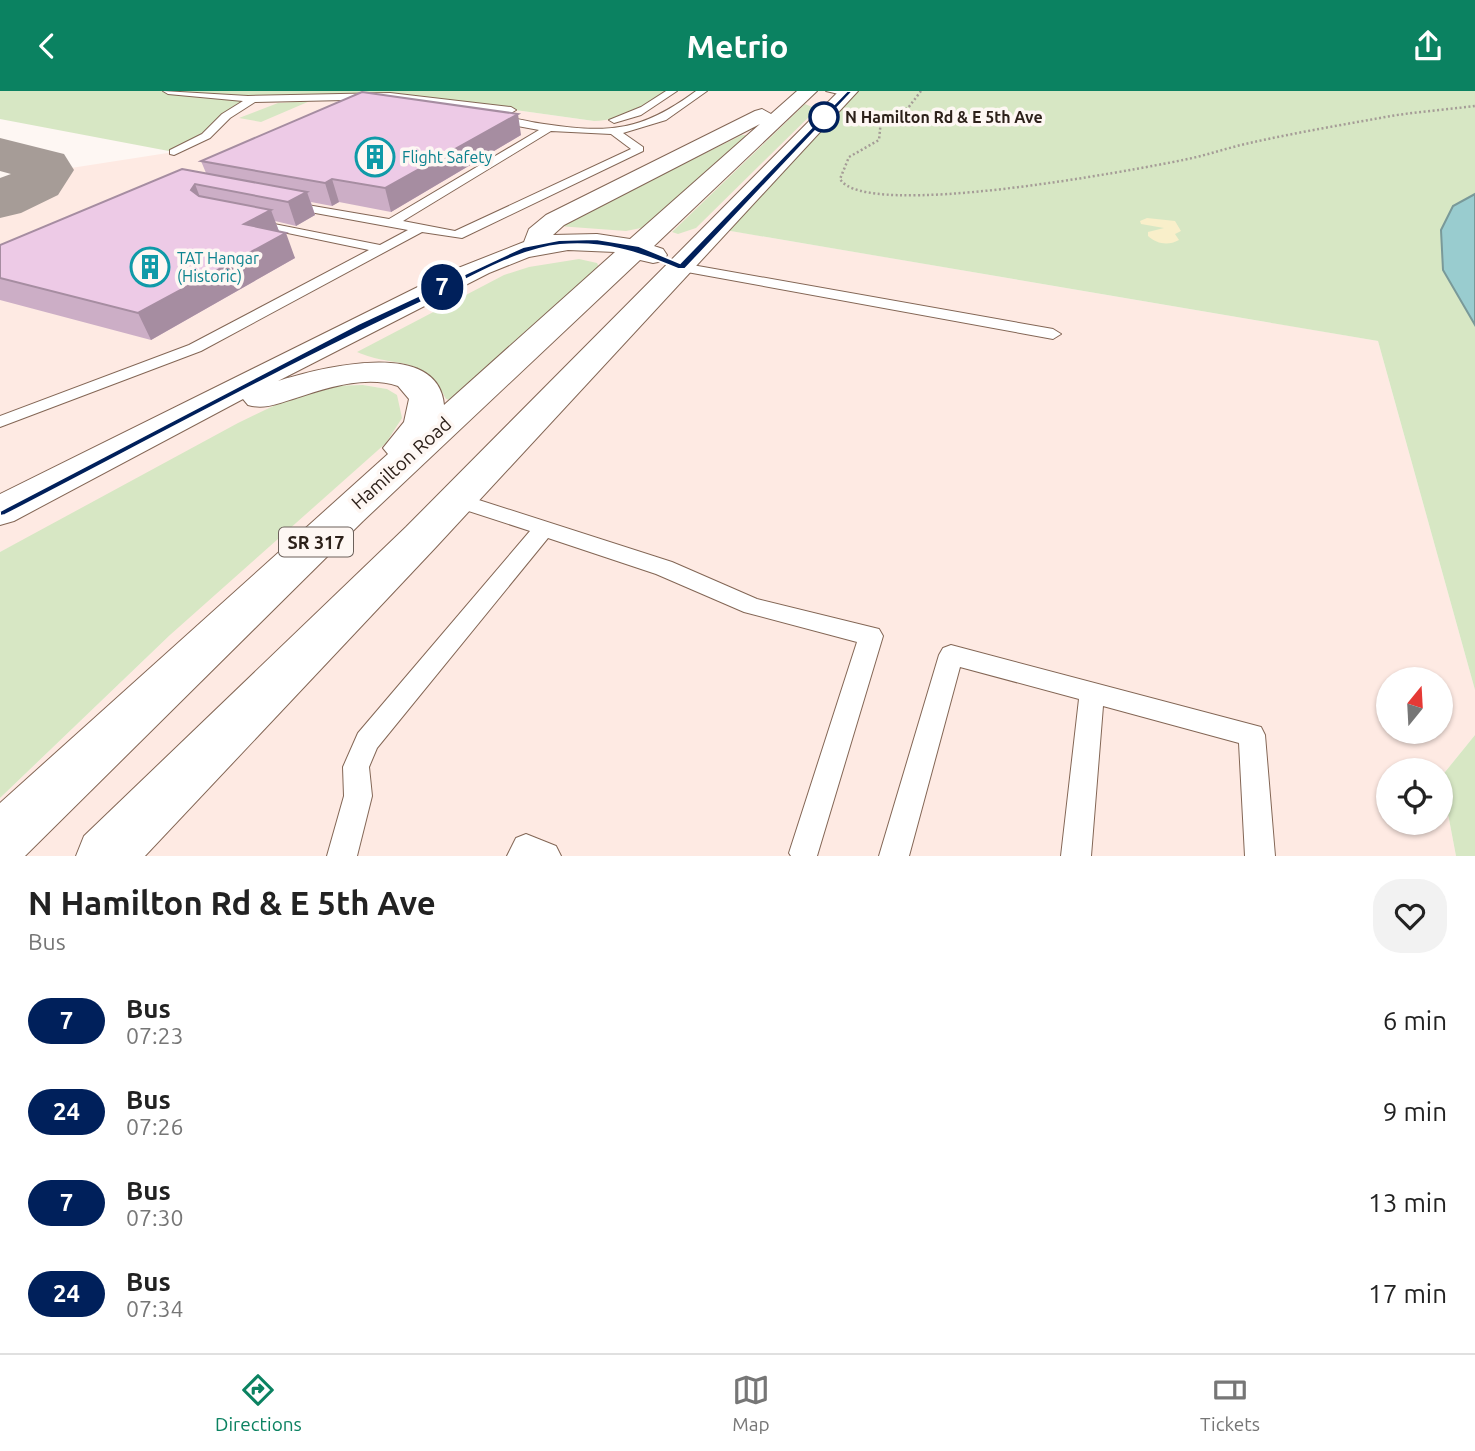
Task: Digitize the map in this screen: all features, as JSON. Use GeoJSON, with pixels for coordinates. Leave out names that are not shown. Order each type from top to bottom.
{"type":"FeatureCollection","features":[{"type":"Feature","properties":{"kind":"main road"},"geometry":{"type":"LineString","coordinates":[[537,246],[538,235],[555,220],[808,92]]}},
{"type":"Feature","properties":{"kind":"main road","name":"Hamilton Road"},"geometry":{"type":"LineString","coordinates":[[0,842],[349,511],[808,92]]}},
{"type":"Feature","properties":{"kind":"main road"},"geometry":{"type":"LineString","coordinates":[[105,856],[457,500],[681,267],[843,92]]}},
{"type":"Feature","properties":{"kind":"main road"},"geometry":{"type":"LineString","coordinates":[[0,511],[416,299],[537,246],[583,241],[636,248],[681,267]]}},
{"type":"Feature","properties":{"kind":"main road"},"geometry":{"type":"LineString","coordinates":[[161,429],[330,377],[368,371],[403,377],[418,384],[425,394],[422,421],[349,511]]}},
{"type":"Feature","properties":{"kind":"lane"},"geometry":{"type":"LineString","coordinates":[[168,91],[253,99],[390,96],[521,112]]}},
{"type":"Feature","properties":{"kind":"lane"},"geometry":{"type":"LineString","coordinates":[[584,120],[628,118],[671,91]]}},
{"type":"Feature","properties":{"kind":"lane"},"geometry":{"type":"LineString","coordinates":[[338,111],[351,106],[387,104],[549,128],[612,131],[638,128],[661,119],[702,91]]}},
{"type":"Feature","properties":{"kind":"lane"},"geometry":{"type":"LineString","coordinates":[[174,152],[206,136],[226,116],[253,99]]}},
{"type":"Feature","properties":{"kind":"lane"},"geometry":{"type":"LineString","coordinates":[[391,223],[549,128]]}},
{"type":"Feature","properties":{"kind":"lane"},"geometry":{"type":"LineString","coordinates":[[282,203],[457,235],[639,149],[612,131]]}},
{"type":"Feature","properties":{"kind":"lane"},"geometry":{"type":"LineString","coordinates":[[236,218],[382,249]]}},
{"type":"Feature","properties":{"kind":"lane"},"geometry":{"type":"LineString","coordinates":[[0,422],[195,348],[421,228]]}},
{"type":"Feature","properties":{"kind":"lane"},"geometry":{"type":"LineString","coordinates":[[681,267],[1054,334]]}},
{"type":"Feature","properties":{"kind":"lane"},"geometry":{"type":"LineString","coordinates":[[457,500],[664,568],[752,605],[871,636],[804,853]]}},
{"type":"Feature","properties":{"kind":"lane"},"geometry":{"type":"LineString","coordinates":[[342,856],[358,796],[356,767],[367,741],[544,529]]}},
{"type":"Feature","properties":{"kind":"lane"},"geometry":{"type":"LineString","coordinates":[[894,856],[951,655],[1252,735],[1260,856]]}},
{"type":"Feature","properties":{"kind":"lane"},"geometry":{"type":"LineString","coordinates":[[1076,856],[1092,693]]}},
{"type":"Feature","properties":{"kind":"lane"},"geometry":{"type":"LineString","coordinates":[[522,856],[526,848],[546,856]]}},
{"type":"Feature","properties":{"kind":"path"},"geometry":{"type":"LineString","coordinates":[[921,91],[908,108],[881,120],[879,140],[849,157],[840,179],[843,184],[862,191],[915,198],[1004,188],[1191,159],[1244,144],[1384,117],[1475,106]]}},
{"type":"Feature","properties":{"kind":"shaded area"},"geometry":{"type":"Polygon","coordinates":[[[672,91],[849,91],[720,229],[1378,341],[1475,690],[1475,735],[1453,762],[1453,758],[1376,758],[1376,835],[1452,835],[1456,856],[0,856],[0,798],[170,635],[387,389],[363,385],[327,386],[0,552],[0,190],[16,184],[26,175],[174,152],[253,99],[443,100],[594,121],[672,91]]]}},
{"type":"Feature","properties":{"kind":"green space"},"geometry":{"type":"Polygon","coordinates":[[[0,91],[672,91],[635,112],[594,121],[443,100],[253,99],[174,152],[0,119],[0,91]]]}},
{"type":"Feature","properties":{"kind":"green space"},"geometry":{"type":"Polygon","coordinates":[[[849,91],[1475,91],[1475,194],[1453,206],[1443,270],[1475,325],[1475,690],[1378,341],[719,229],[849,91]]]}},
{"type":"Feature","properties":{"kind":"green space"},"geometry":{"type":"Polygon","coordinates":[[[310,101],[261,122],[239,118],[278,103],[310,101]]]}},
{"type":"Feature","properties":{"kind":"green space"},"geometry":{"type":"Polygon","coordinates":[[[805,104],[817,109],[696,228],[678,234],[672,232],[805,104]]]}},
{"type":"Feature","properties":{"kind":"green space"},"geometry":{"type":"Polygon","coordinates":[[[742,135],[747,135],[646,227],[626,231],[558,226],[742,135]]]}},
{"type":"Feature","properties":{"kind":"green space"},"geometry":{"type":"Polygon","coordinates":[[[579,259],[597,263],[600,269],[454,401],[446,399],[437,384],[418,368],[357,352],[504,275],[529,267],[579,259]]]}},
{"type":"Feature","properties":{"kind":"green space"},"geometry":{"type":"Polygon","coordinates":[[[363,385],[387,389],[397,395],[402,418],[386,443],[170,635],[0,798],[0,552],[238,423],[294,396],[327,386],[363,385]]]}},
{"type":"Feature","properties":{"kind":"green space"},"geometry":{"type":"Polygon","coordinates":[[[1475,735],[1475,856],[1456,856],[1452,835],[1453,762],[1475,735]]]}},
{"type":"Feature","properties":{"kind":"sand"},"geometry":{"type":"Polygon","coordinates":[[[1147,218],[1175,221],[1181,231],[1175,234],[1179,240],[1167,243],[1151,239],[1148,232],[1164,228],[1141,224],[1140,221],[1147,218]]]}},
{"type":"Feature","properties":{"kind":"water"},"geometry":{"type":"Polygon","coordinates":[[[1475,194],[1475,325],[1443,270],[1441,230],[1453,206],[1475,194]]]}},
{"type":"Feature","properties":{"kind":"building","name":"Flight Safety"},"geometry":{"type":"Polygon","coordinates":[[[362,92],[518,114],[385,188],[332,179],[325,183],[201,161],[362,92]]]}},
{"type":"Feature","properties":{"kind":"building"},"geometry":{"type":"Polygon","coordinates":[[[182,169],[307,192],[288,202],[195,184],[191,190],[199,196],[271,210],[244,224],[286,233],[138,313],[0,278],[0,245],[182,169]]]}},
{"type":"Feature","properties":{"kind":"taxiway"},"geometry":{"type":"LineString","coordinates":[[0,154],[45,166],[46,170],[38,183],[0,200]]}},
{"type":"Feature","properties":{"kind":"bus line","name":"7"},"geometry":{"type":"LineString","coordinates":[[0,511],[273,370],[526,249],[547,244],[596,242],[636,248],[681,267],[849,91]]}},
{"type":"Feature","properties":{"kind":"place","name":"N Hamilton Rd & E 5th Ave"},"geometry":{"type":"Point","coordinates":[824,117]}},
{"type":"Feature","properties":{"kind":"place","name":"Flight Safety"},"geometry":{"type":"Point","coordinates":[375,157]}},
{"type":"Feature","properties":{"kind":"place","name":"TAT Hangar (Historic)"},"geometry":{"type":"Point","coordinates":[150,267]}}]}
